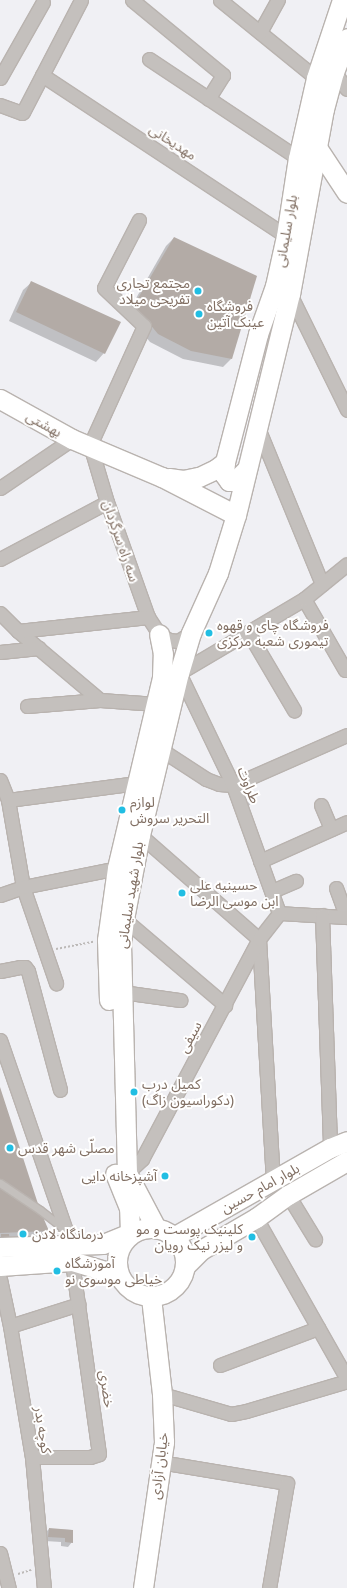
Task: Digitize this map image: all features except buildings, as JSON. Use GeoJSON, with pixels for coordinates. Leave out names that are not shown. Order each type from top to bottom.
{"type":"FeatureCollection","features":[{"type":"Feature","properties":{"kind":"main road","name":"بلوار سلیمانی"},"geometry":{"type":"LineString","coordinates":[[226,462],[258,334],[276,286],[286,236],[298,158],[316,78],[342,0]]}},
{"type":"Feature","properties":{"kind":"main road","name":"بلوار سلیمانی"},"geometry":{"type":"LineString","coordinates":[[246,470],[258,428],[290,294],[324,109],[334,72],[347,38]]}},
{"type":"Feature","properties":{"kind":"main road"},"geometry":{"type":"LineString","coordinates":[[316,146],[347,192]]}},
{"type":"Feature","properties":{"kind":"main road","name":"بهشتی"},"geometry":{"type":"LineString","coordinates":[[0,400],[72,439],[90,445]]}},
{"type":"Feature","properties":{"kind":"main road"},"geometry":{"type":"LineString","coordinates":[[90,445],[162,477],[236,515]]}},
{"type":"Feature","properties":{"kind":"main road"},"geometry":{"type":"LineString","coordinates":[[162,477],[183,480],[199,477],[216,469],[226,462]]}},
{"type":"Feature","properties":{"kind":"main road"},"geometry":{"type":"LineString","coordinates":[[226,462],[224,474],[230,481],[235,481],[246,470]]}},
{"type":"Feature","properties":{"kind":"main road"},"geometry":{"type":"LineString","coordinates":[[191,633],[218,573],[236,515],[246,470]]}},
{"type":"Feature","properties":{"kind":"main road","name":"بلوار شهید سلیمانی"},"geometry":{"type":"LineString","coordinates":[[156,1228],[127,1174],[121,944],[124,919],[140,834],[179,673],[191,633]]}},
{"type":"Feature","properties":{"kind":"main road","name":"بلوار شهید سلیمانی"},"geometry":{"type":"LineString","coordinates":[[130,1234],[128,1208],[114,1170],[107,940],[117,868],[157,704],[162,677],[163,654],[159,634]]}},
{"type":"Feature","properties":{"kind":"main road","name":"بلوار امام حسین"},"geometry":{"type":"LineString","coordinates":[[175,1236],[330,1148],[347,1141]]}},
{"type":"Feature","properties":{"kind":"main road"},"geometry":{"type":"LineString","coordinates":[[185,1266],[201,1250],[256,1218],[288,1195],[347,1161]]}},
{"type":"Feature","properties":{"kind":"main road"},"geometry":{"type":"LineString","coordinates":[[0,1247],[103,1244],[147,1227],[156,1228],[175,1236],[182,1247],[185,1258],[185,1266],[180,1280],[172,1289],[162,1295],[140,1295],[131,1291],[124,1284],[118,1275],[116,1264],[117,1252],[122,1242],[130,1234]]}},
{"type":"Feature","properties":{"kind":"main road"},"geometry":{"type":"LineString","coordinates":[[8,1266],[69,1245]]}},
{"type":"Feature","properties":{"kind":"main road"},"geometry":{"type":"LineString","coordinates":[[69,1245],[118,1275]]}},
{"type":"Feature","properties":{"kind":"main road","name":"خیابان آزادی"},"geometry":{"type":"LineString","coordinates":[[143,1588],[164,1442],[162,1394],[151,1296]]}},
{"type":"Feature","properties":{"kind":"street"},"geometry":{"type":"LineString","coordinates":[[0,105],[22,113],[81,0]]}},
{"type":"Feature","properties":{"kind":"street"},"geometry":{"type":"LineString","coordinates":[[132,0],[223,75],[208,99]]}},
{"type":"Feature","properties":{"kind":"street"},"geometry":{"type":"LineString","coordinates":[[220,0],[316,78]]}},
{"type":"Feature","properties":{"kind":"street"},"geometry":{"type":"LineString","coordinates":[[260,32],[278,0]]}},
{"type":"Feature","properties":{"kind":"street"},"geometry":{"type":"LineString","coordinates":[[0,78],[43,2]]}},
{"type":"Feature","properties":{"kind":"street"},"geometry":{"type":"LineString","coordinates":[[149,59],[298,158]]}},
{"type":"Feature","properties":{"kind":"street"},"geometry":{"type":"LineString","coordinates":[[334,72],[347,89]]}},
{"type":"Feature","properties":{"kind":"street","name":"مهدیخانی"},"geometry":{"type":"LineString","coordinates":[[42,75],[286,236]]}},
{"type":"Feature","properties":{"kind":"street"},"geometry":{"type":"LineString","coordinates":[[90,445],[144,326],[104,288],[139,220]]}},
{"type":"Feature","properties":{"kind":"street"},"geometry":{"type":"LineString","coordinates":[[290,294],[347,410]]}},
{"type":"Feature","properties":{"kind":"street"},"geometry":{"type":"LineString","coordinates":[[258,428],[322,584]]}},
{"type":"Feature","properties":{"kind":"street"},"geometry":{"type":"LineString","coordinates":[[0,488],[72,439]]}},
{"type":"Feature","properties":{"kind":"street","name":"سه راه سرگردان"},"geometry":{"type":"LineString","coordinates":[[90,445],[107,502],[148,617],[159,634]]}},
{"type":"Feature","properties":{"kind":"street"},"geometry":{"type":"LineString","coordinates":[[0,559],[107,502]]}},
{"type":"Feature","properties":{"kind":"street"},"geometry":{"type":"LineString","coordinates":[[179,673],[304,599],[347,564]]}},
{"type":"Feature","properties":{"kind":"street"},"geometry":{"type":"LineString","coordinates":[[304,599],[346,670]]}},
{"type":"Feature","properties":{"kind":"street"},"geometry":{"type":"LineString","coordinates":[[0,613],[18,631],[100,700]]}},
{"type":"Feature","properties":{"kind":"street"},"geometry":{"type":"LineString","coordinates":[[18,631],[148,617]]}},
{"type":"Feature","properties":{"kind":"street"},"geometry":{"type":"LineString","coordinates":[[248,632],[294,710]]}},
{"type":"Feature","properties":{"kind":"street"},"geometry":{"type":"LineString","coordinates":[[159,634],[169,640],[178,641],[191,633]]}},
{"type":"Feature","properties":{"kind":"street"},"geometry":{"type":"LineString","coordinates":[[0,652],[39,648]]}},
{"type":"Feature","properties":{"kind":"street","name":"طراوت"},"geometry":{"type":"LineString","coordinates":[[179,673],[233,785],[279,913]]}},
{"type":"Feature","properties":{"kind":"street"},"geometry":{"type":"LineString","coordinates":[[27,706],[100,700],[157,704]]}},
{"type":"Feature","properties":{"kind":"street"},"geometry":{"type":"LineString","coordinates":[[160,749],[206,779],[219,784],[233,785],[347,735]]}},
{"type":"Feature","properties":{"kind":"street"},"geometry":{"type":"LineString","coordinates":[[0,780],[8,800],[23,887],[56,983]]}},
{"type":"Feature","properties":{"kind":"street"},"geometry":{"type":"LineString","coordinates":[[8,800],[137,783]]}},
{"type":"Feature","properties":{"kind":"street"},"geometry":{"type":"LineString","coordinates":[[321,805],[331,829]]}},
{"type":"Feature","properties":{"kind":"street"},"geometry":{"type":"LineString","coordinates":[[260,861],[347,822]]}},
{"type":"Feature","properties":{"kind":"street"},"geometry":{"type":"LineString","coordinates":[[140,834],[259,939],[273,1181]]}},
{"type":"Feature","properties":{"kind":"street"},"geometry":{"type":"LineString","coordinates":[[0,895],[23,887],[117,868]]}},
{"type":"Feature","properties":{"kind":"street"},"geometry":{"type":"LineString","coordinates":[[272,891],[296,881]]}},
{"type":"Feature","properties":{"kind":"street"},"geometry":{"type":"LineString","coordinates":[[279,913],[346,917],[336,888]]}},
{"type":"Feature","properties":{"kind":"street","name":"سیفی"},"geometry":{"type":"LineString","coordinates":[[127,1174],[142,1159],[259,939],[279,913]]}},
{"type":"Feature","properties":{"kind":"street"},"geometry":{"type":"LineString","coordinates":[[322,915],[330,1148]]}},
{"type":"Feature","properties":{"kind":"street"},"geometry":{"type":"LineString","coordinates":[[124,919],[224,1006]]}},
{"type":"Feature","properties":{"kind":"street"},"geometry":{"type":"LineString","coordinates":[[0,971],[20,967],[25,967],[28,970],[60,1090]]}},
{"type":"Feature","properties":{"kind":"street"},"geometry":{"type":"LineString","coordinates":[[122,992],[180,1000]]}},
{"type":"Feature","properties":{"kind":"street","name":"خضری"},"geometry":{"type":"LineString","coordinates":[[1,1049],[69,1245],[80,1304],[99,1454],[90,1457],[32,1457]]}},
{"type":"Feature","properties":{"kind":"street"},"geometry":{"type":"LineString","coordinates":[[288,1195],[315,1239]]}},
{"type":"Feature","properties":{"kind":"street"},"geometry":{"type":"LineString","coordinates":[[162,1394],[231,1414],[246,1411],[347,1380],[256,1218]]}},
{"type":"Feature","properties":{"kind":"street"},"geometry":{"type":"LineString","coordinates":[[0,1279],[8,1266]]}},
{"type":"Feature","properties":{"kind":"street","name":"کوچه بدر"},"geometry":{"type":"LineString","coordinates":[[0,1279],[10,1326],[32,1457],[44,1588]]}},
{"type":"Feature","properties":{"kind":"street"},"geometry":{"type":"LineString","coordinates":[[10,1326],[80,1304]]}},
{"type":"Feature","properties":{"kind":"street"},"geometry":{"type":"LineString","coordinates":[[220,1365],[318,1328]]}},
{"type":"Feature","properties":{"kind":"street"},"geometry":{"type":"LineString","coordinates":[[160,1462],[287,1483],[269,1588]]}},
{"type":"Feature","properties":{"kind":"street"},"geometry":{"type":"LineString","coordinates":[[0,1553],[8,1583]]}},
{"type":"Feature","properties":{"kind":"lane"},"geometry":{"type":"LineString","coordinates":[[0,1183],[40,1210],[69,1245]]}},
{"type":"Feature","properties":{"kind":"path"},"geometry":{"type":"LineString","coordinates":[[45,950],[107,940]]}},
{"type":"Feature","properties":{"kind":"path"},"geometry":{"type":"LineString","coordinates":[[8,1583],[43,1565]]}},
{"type":"Feature","properties":{"kind":"place","name":"مجتمع تجاری تفریحی میلاد"},"geometry":{"type":"Point","coordinates":[198,291]}},
{"type":"Feature","properties":{"kind":"place","name":"فروشگاه عینک آتین"},"geometry":{"type":"Point","coordinates":[199,314]}},
{"type":"Feature","properties":{"kind":"place","name":"فروشگاه چای و قهوه تیموری شعبه مرکزی"},"geometry":{"type":"Point","coordinates":[209,633]}},
{"type":"Feature","properties":{"kind":"place","name":"لوازم التحریر سروش"},"geometry":{"type":"Point","coordinates":[122,810]}},
{"type":"Feature","properties":{"kind":"place","name":"حسینیه علی ابن موسی الرضا"},"geometry":{"type":"Point","coordinates":[182,893]}},
{"type":"Feature","properties":{"kind":"place","name":"کمیل درب (دکوراسیون زاگ)"},"geometry":{"type":"Point","coordinates":[134,1092]}},
{"type":"Feature","properties":{"kind":"place","name":"مصلّی شهر قدس"},"geometry":{"type":"Point","coordinates":[10,1148]}},
{"type":"Feature","properties":{"kind":"place","name":"آشپزخانه دایی"},"geometry":{"type":"Point","coordinates":[165,1176]}},
{"type":"Feature","properties":{"kind":"place","name":"درمانگاه لادن"},"geometry":{"type":"Point","coordinates":[23,1234]}},
{"type":"Feature","properties":{"kind":"place","name":"کلینیک پوست و مو و لیزر نیک رویان"},"geometry":{"type":"Point","coordinates":[252,1237]}},
{"type":"Feature","properties":{"kind":"place","name":"آموزشگاه خیاطی موسوی نو"},"geometry":{"type":"Point","coordinates":[57,1271]}}]}
